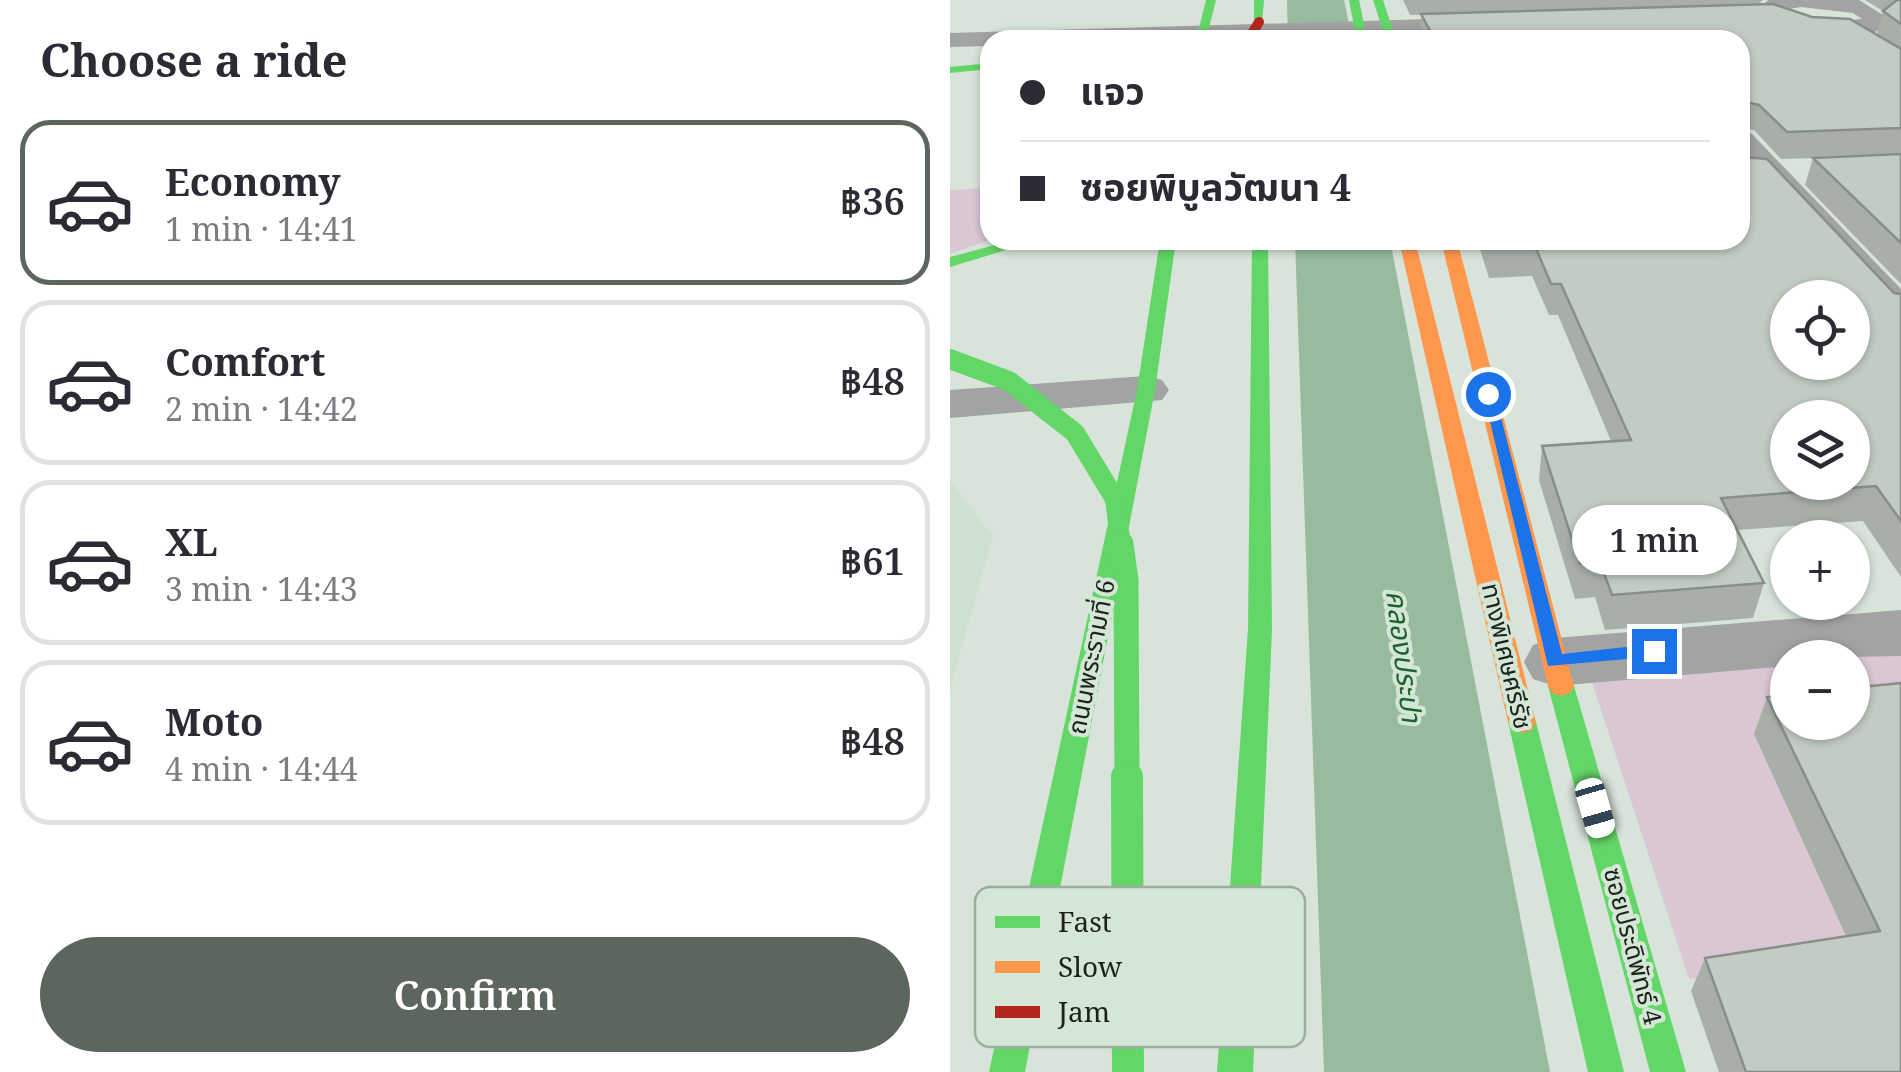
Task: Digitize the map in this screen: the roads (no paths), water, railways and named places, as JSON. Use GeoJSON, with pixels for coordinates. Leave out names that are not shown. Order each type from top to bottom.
{"type":"FeatureCollection","features":[{"type":"Feature","properties":{"kind":"main road"},"geometry":{"type":"LineString","coordinates":[[1203,30],[1210,0]]}},
{"type":"Feature","properties":{"kind":"main road"},"geometry":{"type":"LineString","coordinates":[[1354,0],[1373,30]]}},
{"type":"Feature","properties":{"kind":"main road"},"geometry":{"type":"LineString","coordinates":[[1376,30],[1378,0]]}},
{"type":"Feature","properties":{"kind":"main road"},"geometry":{"type":"LineString","coordinates":[[950,54],[980,52]]}},
{"type":"Feature","properties":{"kind":"main road"},"geometry":{"type":"LineString","coordinates":[[950,70],[980,67]]}},
{"type":"Feature","properties":{"kind":"main road"},"geometry":{"type":"LineString","coordinates":[[950,262],[994,250]]}},
{"type":"Feature","properties":{"kind":"main road","name":"ถนนพระรามที่ 6"},"geometry":{"type":"LineString","coordinates":[[1045,887],[1146,390],[1167,250]]}},
{"type":"Feature","properties":{"kind":"main road"},"geometry":{"type":"LineString","coordinates":[[1245,887],[1260,629],[1260,250]]}},
{"type":"Feature","properties":{"kind":"main road","name":"ทางพิเศษศรีรัช"},"geometry":{"type":"LineString","coordinates":[[1409,250],[1606,1072]]}},
{"type":"Feature","properties":{"kind":"main road","name":"ซอยประดิพัทธ์ 4"},"geometry":{"type":"LineString","coordinates":[[1451,250],[1555,662],[1668,1072]]}},
{"type":"Feature","properties":{"kind":"main road"},"geometry":{"type":"LineString","coordinates":[[950,359],[1009,381],[1075,433],[1115,500],[1126,581],[1127,887]]}},
{"type":"Feature","properties":{"kind":"main road","name":"ถนนพระรามที่ 6"},"geometry":{"type":"LineString","coordinates":[[1007,1072],[1012,1047]]}},
{"type":"Feature","properties":{"kind":"main road"},"geometry":{"type":"LineString","coordinates":[[1128,1047],[1128,1072]]}},
{"type":"Feature","properties":{"kind":"main road"},"geometry":{"type":"LineString","coordinates":[[1235,1072],[1236,1047]]}},
{"type":"Feature","properties":{"kind":"street"},"geometry":{"type":"LineString","coordinates":[[1772,16],[1769,11],[1777,4],[1801,0],[1846,4],[1870,11],[1901,10]]}},
{"type":"Feature","properties":{"kind":"street"},"geometry":{"type":"LineString","coordinates":[[1737,16],[1772,16],[1795,24],[1848,29],[1874,24],[1878,20],[1870,11]]}},
{"type":"Feature","properties":{"kind":"street"},"geometry":{"type":"LineString","coordinates":[[1428,30],[1519,23]]}},
{"type":"Feature","properties":{"kind":"street"},"geometry":{"type":"LineString","coordinates":[[1252,27],[1305,30]]}},
{"type":"Feature","properties":{"kind":"street"},"geometry":{"type":"LineString","coordinates":[[1848,29],[1872,46]]}},
{"type":"Feature","properties":{"kind":"street"},"geometry":{"type":"LineString","coordinates":[[950,40],[980,40]]}},
{"type":"Feature","properties":{"kind":"street"},"geometry":{"type":"LineString","coordinates":[[1755,174],[1808,171]]}},
{"type":"Feature","properties":{"kind":"street"},"geometry":{"type":"LineString","coordinates":[[1755,174],[1901,313]]}},
{"type":"Feature","properties":{"kind":"street"},"geometry":{"type":"LineString","coordinates":[[950,404],[1146,390]]}},
{"type":"Feature","properties":{"kind":"street"},"geometry":{"type":"LineString","coordinates":[[1555,662],[1901,633]]}},
{"type":"Feature","properties":{"kind":"water"},"geometry":{"type":"Polygon","coordinates":[[[1287,0],[1344,0],[1350,30],[1288,30],[1287,0]]]}},
{"type":"Feature","properties":{"kind":"water","name":"คลองประปา"},"geometry":{"type":"Polygon","coordinates":[[[1295,250],[1392,250],[1550,1072],[1324,1072],[1295,250]]]}}]}
